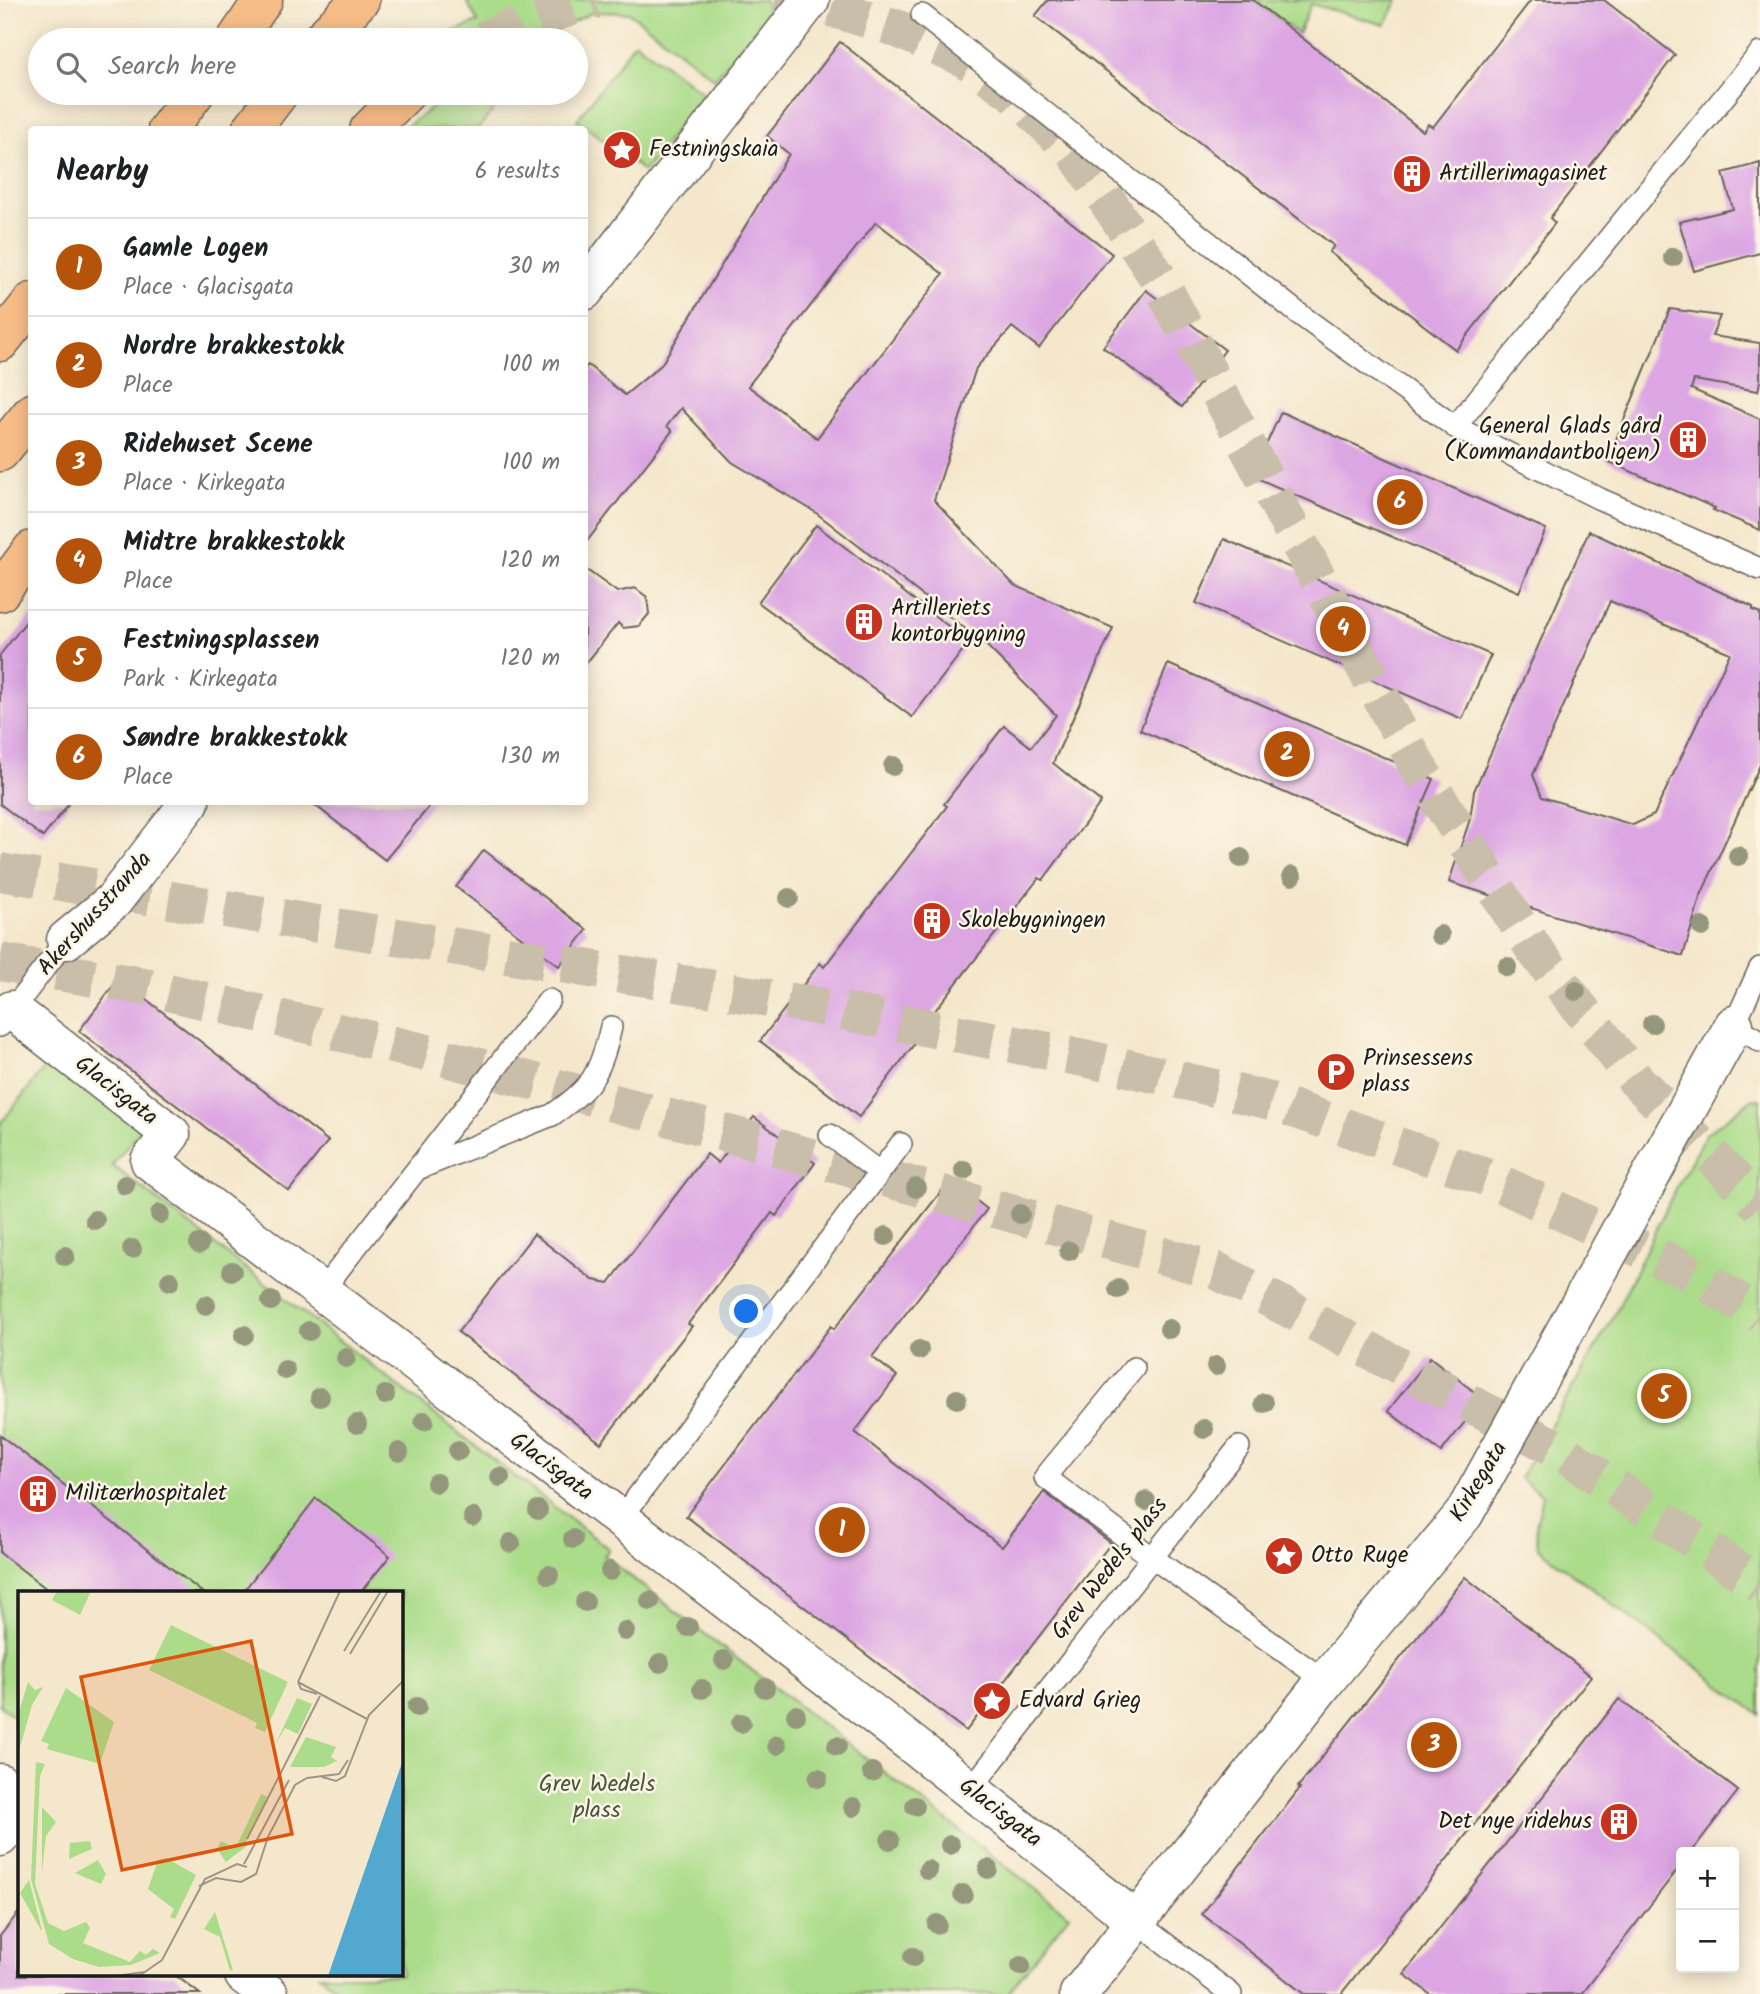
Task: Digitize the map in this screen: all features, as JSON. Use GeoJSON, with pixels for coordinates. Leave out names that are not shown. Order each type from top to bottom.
{"type":"FeatureCollection","features":[{"type":"Feature","properties":{"kind":"highway"},"geometry":{"type":"LineString","coordinates":[[244,28],[263,0]]}},
{"type":"Feature","properties":{"kind":"highway"},"geometry":{"type":"LineString","coordinates":[[333,28],[360,0]]}},
{"type":"Feature","properties":{"kind":"highway"},"geometry":{"type":"LineString","coordinates":[[170,126],[186,105]]}},
{"type":"Feature","properties":{"kind":"highway"},"geometry":{"type":"LineString","coordinates":[[254,126],[270,105]]}},
{"type":"Feature","properties":{"kind":"highway"},"geometry":{"type":"LineString","coordinates":[[373,126],[394,105]]}},
{"type":"Feature","properties":{"kind":"highway"},"geometry":{"type":"LineString","coordinates":[[0,342],[28,307]]}},
{"type":"Feature","properties":{"kind":"highway"},"geometry":{"type":"LineString","coordinates":[[0,453],[28,418]]}},
{"type":"Feature","properties":{"kind":"highway"},"geometry":{"type":"LineString","coordinates":[[0,592],[28,555]]}},
{"type":"Feature","properties":{"kind":"street"},"geometry":{"type":"LineString","coordinates":[[588,286],[810,0]]}},
{"type":"Feature","properties":{"kind":"street","name":"Akershusstranda"},"geometry":{"type":"LineString","coordinates":[[66,940],[113,901],[188,805]]}},
{"type":"Feature","properties":{"kind":"street","name":"Glacisgata"},"geometry":{"type":"LineString","coordinates":[[6,1018],[171,1134],[150,1161],[620,1520],[1136,1921]]}},
{"type":"Feature","properties":{"kind":"street","name":"Kirkegata"},"geometry":{"type":"LineString","coordinates":[[1079,1994],[1325,1681],[1464,1514],[1747,1033]]}},
{"type":"Feature","properties":{"kind":"street"},"geometry":{"type":"LineString","coordinates":[[0,1783],[18,1797]]}},
{"type":"Feature","properties":{"kind":"street"},"geometry":{"type":"LineString","coordinates":[[0,1838],[18,1815]]}},
{"type":"Feature","properties":{"kind":"street"},"geometry":{"type":"LineString","coordinates":[[245,1976],[269,1994]]}},
{"type":"Feature","properties":{"kind":"lane"},"geometry":{"type":"LineString","coordinates":[[922,15],[1299,314],[1455,427],[1600,499],[1760,569]]}},
{"type":"Feature","properties":{"kind":"lane"},"geometry":{"type":"LineString","coordinates":[[1455,427],[1760,53]]}},
{"type":"Feature","properties":{"kind":"lane","name":"Akershusstranda"},"geometry":{"type":"LineString","coordinates":[[6,1018],[66,940]]}},
{"type":"Feature","properties":{"kind":"lane"},"geometry":{"type":"LineString","coordinates":[[1747,1033],[1760,968]]}},
{"type":"Feature","properties":{"kind":"lane"},"geometry":{"type":"LineString","coordinates":[[321,1292],[550,1000]]}},
{"type":"Feature","properties":{"kind":"lane"},"geometry":{"type":"LineString","coordinates":[[417,1170],[552,1115],[569,1104],[587,1089],[597,1073],[605,1055],[611,1027]]}},
{"type":"Feature","properties":{"kind":"lane"},"geometry":{"type":"LineString","coordinates":[[830,1135],[880,1172]]}},
{"type":"Feature","properties":{"kind":"lane"},"geometry":{"type":"LineString","coordinates":[[620,1520],[901,1144]]}},
{"type":"Feature","properties":{"kind":"lane"},"geometry":{"type":"LineString","coordinates":[[1134,1368],[1045,1476],[1153,1558],[1325,1681]]}},
{"type":"Feature","properties":{"kind":"lane","name":"Grev Wedels plass"},"geometry":{"type":"LineString","coordinates":[[970,1790],[1239,1447]]}},
{"type":"Feature","properties":{"kind":"lane"},"geometry":{"type":"LineString","coordinates":[[1136,1921],[1231,1994]]}},
{"type":"Feature","properties":{"kind":"green space"},"geometry":{"type":"Polygon","coordinates":[[[466,0],[765,0],[769,14],[715,79],[630,13],[593,12],[562,28],[462,28],[478,22],[466,0]]]}},
{"type":"Feature","properties":{"kind":"green space"},"geometry":{"type":"Polygon","coordinates":[[[1254,0],[1398,0],[1385,25],[1311,4],[1298,34],[1254,0]]]}},
{"type":"Feature","properties":{"kind":"green space"},"geometry":{"type":"Polygon","coordinates":[[[635,42],[704,94],[644,171],[577,120],[635,42]]]}},
{"type":"Feature","properties":{"kind":"green space"},"geometry":{"type":"Polygon","coordinates":[[[436,105],[497,105],[480,126],[407,126],[436,105]]]}},
{"type":"Feature","properties":{"kind":"green space","name":"Grev Wedels plass"},"geometry":{"type":"Polygon","coordinates":[[[52,1059],[142,1128],[112,1165],[609,1549],[604,1556],[1069,1915],[1007,1994],[344,1994],[320,1976],[402,1976],[402,1591],[18,1591],[18,1720],[0,1705],[0,1124],[52,1059]]]}},
{"type":"Feature","properties":{"kind":"green space"},"geometry":{"type":"Polygon","coordinates":[[[1760,1099],[1760,1715],[1538,1548],[1536,1525],[1543,1496],[1520,1478],[1615,1314],[1672,1196],[1706,1134],[1751,1100],[1760,1099]]]}},
{"type":"Feature","properties":{"kind":"building","name":"Artillerimagasinet"},"geometry":{"type":"Polygon","coordinates":[[[1048,0],[1253,0],[1423,131],[1428,124],[1433,127],[1531,0],[1604,0],[1675,55],[1550,218],[1555,223],[1456,350],[1329,252],[1334,246],[1035,16],[1048,0]]]}},
{"type":"Feature","properties":{"kind":"building"},"geometry":{"type":"Polygon","coordinates":[[[840,42],[1112,254],[1039,348],[1012,327],[976,368],[934,500],[1014,585],[1113,628],[1053,763],[1101,802],[1043,880],[1039,878],[915,1036],[918,1039],[859,1117],[760,1041],[820,963],[824,967],[947,806],[944,804],[1004,726],[1031,747],[1056,715],[986,645],[815,512],[732,462],[681,408],[667,426],[672,431],[588,540],[588,365],[625,395],[661,365],[789,154],[767,136],[840,42]],[[876,222],[748,386],[817,438],[943,274],[876,222]]]}},
{"type":"Feature","properties":{"kind":"building"},"geometry":{"type":"Polygon","coordinates":[[[1760,163],[1760,253],[1694,271],[1679,222],[1733,209],[1723,173],[1760,163]]]}},
{"type":"Feature","properties":{"kind":"building"},"geometry":{"type":"Polygon","coordinates":[[[1146,290],[1225,350],[1182,407],[1103,347],[1146,290]]]}},
{"type":"Feature","properties":{"kind":"building","name":"General Glads gård (Kommandantboligen)"},"geometry":{"type":"Polygon","coordinates":[[[1670,309],[1720,316],[1712,336],[1760,343],[1758,391],[1694,380],[1691,389],[1760,419],[1760,530],[1607,461],[1670,309]]]}},
{"type":"Feature","properties":{"kind":"building"},"geometry":{"type":"Polygon","coordinates":[[[1281,412],[1546,529],[1519,592],[1252,476],[1281,412]]]}},
{"type":"Feature","properties":{"kind":"building","name":"Artilleriets kontorbygning"},"geometry":{"type":"Polygon","coordinates":[[[816,525],[969,642],[912,717],[758,602],[816,525]]]}},
{"type":"Feature","properties":{"kind":"building"},"geometry":{"type":"Polygon","coordinates":[[[1589,531],[1753,607],[1753,610],[1760,613],[1760,765],[1701,895],[1683,956],[1449,882],[1470,819],[1474,791],[1589,531]],[[1610,601],[1533,775],[1542,797],[1633,825],[1654,815],[1730,653],[1610,601]]]}},
{"type":"Feature","properties":{"kind":"building"},"geometry":{"type":"Polygon","coordinates":[[[1224,539],[1491,655],[1462,719],[1196,603],[1224,539]]]}},
{"type":"Feature","properties":{"kind":"building"},"geometry":{"type":"Polygon","coordinates":[[[588,571],[617,592],[635,588],[647,597],[649,614],[639,626],[623,628],[618,623],[588,661],[588,571]]]}},
{"type":"Feature","properties":{"kind":"building"},"geometry":{"type":"Polygon","coordinates":[[[28,619],[28,805],[68,805],[43,837],[0,804],[0,655],[28,619]]]}},
{"type":"Feature","properties":{"kind":"building"},"geometry":{"type":"Polygon","coordinates":[[[1168,664],[1434,779],[1405,845],[1140,730],[1168,664]]]}},
{"type":"Feature","properties":{"kind":"building"},"geometry":{"type":"Polygon","coordinates":[[[315,805],[431,805],[385,860],[315,805]]]}},
{"type":"Feature","properties":{"kind":"building"},"geometry":{"type":"Polygon","coordinates":[[[484,850],[587,930],[559,966],[456,887],[484,850]]]}},
{"type":"Feature","properties":{"kind":"building"},"geometry":{"type":"Polygon","coordinates":[[[119,978],[328,1141],[289,1191],[79,1031],[119,978]]]}},
{"type":"Feature","properties":{"kind":"building"},"geometry":{"type":"Polygon","coordinates":[[[754,1117],[815,1163],[776,1216],[772,1213],[688,1324],[692,1326],[601,1443],[458,1332],[534,1234],[593,1280],[609,1283],[707,1154],[718,1163],[754,1117]]]}},
{"type":"Feature","properties":{"kind":"building"},"geometry":{"type":"Polygon","coordinates":[[[950,1180],[987,1209],[872,1357],[897,1376],[855,1432],[1002,1547],[1044,1492],[1111,1543],[966,1731],[686,1516],[831,1326],[834,1329],[950,1180]]]}},
{"type":"Feature","properties":{"kind":"building"},"geometry":{"type":"Polygon","coordinates":[[[1430,1357],[1483,1399],[1441,1452],[1388,1411],[1430,1357]]]}},
{"type":"Feature","properties":{"kind":"building","name":"Militærhospitalet"},"geometry":{"type":"Polygon","coordinates":[[[0,1435],[200,1591],[49,1591],[0,1553],[0,1435]]]}},
{"type":"Feature","properties":{"kind":"building","name":"Militærhospitalet"},"geometry":{"type":"Polygon","coordinates":[[[316,1498],[390,1556],[362,1591],[244,1591],[316,1498]]]}},
{"type":"Feature","properties":{"kind":"building"},"geometry":{"type":"Polygon","coordinates":[[[1465,1577],[1591,1676],[1341,1994],[1304,1994],[1202,1914],[1300,1788],[1298,1787],[1465,1577]]]}},
{"type":"Feature","properties":{"kind":"building","name":"Det nye ridehus"},"geometry":{"type":"Polygon","coordinates":[[[1619,1699],[1738,1791],[1695,1847],[1676,1847],[1676,1872],[1582,1994],[1430,1994],[1404,1974],[1619,1699]]]}},
{"type":"Feature","properties":{"kind":"building"},"geometry":{"type":"Polygon","coordinates":[[[18,1913],[18,1976],[176,1976],[200,1994],[0,1994],[0,1936],[18,1913]]]}},
{"type":"Feature","properties":{"kind":"tunnel"},"geometry":{"type":"LineString","coordinates":[[510,28],[530,19],[595,0]]}},
{"type":"Feature","properties":{"kind":"tunnel"},"geometry":{"type":"LineString","coordinates":[[775,0],[831,8],[893,27],[964,58],[1016,95],[1076,154],[1157,276],[1418,767],[1534,949],[1635,1079],[1760,1205]]}},
{"type":"Feature","properties":{"kind":"tunnel"},"geometry":{"type":"LineString","coordinates":[[0,872],[805,1004],[1084,1058],[1271,1101],[1491,1179],[1679,1267],[1760,1314]]}},
{"type":"Feature","properties":{"kind":"tunnel"},"geometry":{"type":"LineString","coordinates":[[0,962],[143,986],[423,1052],[689,1123],[1217,1271],[1561,1451],[1760,1585]]}},
{"type":"Feature","properties":{"kind":"place","name":"Festningskaia"},"geometry":{"type":"Point","coordinates":[622,150]}},
{"type":"Feature","properties":{"kind":"place","name":"Artillerimagasinet"},"geometry":{"type":"Point","coordinates":[1412,174]}},
{"type":"Feature","properties":{"kind":"place","name":"General Glads gård (Kommandantboligen)"},"geometry":{"type":"Point","coordinates":[1688,440]}},
{"type":"Feature","properties":{"kind":"place","name":"Søndre brakkestokk"},"geometry":{"type":"Point","coordinates":[1400,502]}},
{"type":"Feature","properties":{"kind":"place","name":"Artilleriets kontorbygning"},"geometry":{"type":"Point","coordinates":[864,622]}},
{"type":"Feature","properties":{"kind":"place","name":"Midtre brakkestokk"},"geometry":{"type":"Point","coordinates":[1343,629]}},
{"type":"Feature","properties":{"kind":"place","name":"Nordre brakkestokk"},"geometry":{"type":"Point","coordinates":[1287,754]}},
{"type":"Feature","properties":{"kind":"place","name":"Skolebygningen"},"geometry":{"type":"Point","coordinates":[932,921]}},
{"type":"Feature","properties":{"kind":"place","name":"Prinsessens plass"},"geometry":{"type":"Point","coordinates":[1336,1072]}},
{"type":"Feature","properties":{"kind":"place","name":"Festningsplassen"},"geometry":{"type":"Point","coordinates":[1664,1396]}},
{"type":"Feature","properties":{"kind":"place","name":"Militærhospitalet"},"geometry":{"type":"Point","coordinates":[38,1494]}},
{"type":"Feature","properties":{"kind":"place","name":"Gamle Logen"},"geometry":{"type":"Point","coordinates":[842,1530]}},
{"type":"Feature","properties":{"kind":"place","name":"Otto Ruge"},"geometry":{"type":"Point","coordinates":[1284,1556]}},
{"type":"Feature","properties":{"kind":"place","name":"Edvard Grieg"},"geometry":{"type":"Point","coordinates":[992,1701]}},
{"type":"Feature","properties":{"kind":"place","name":"Ridehuset Scene"},"geometry":{"type":"Point","coordinates":[1434,1745]}},
{"type":"Feature","properties":{"kind":"place","name":"Det nye ridehus"},"geometry":{"type":"Point","coordinates":[1619,1822]}}]}
